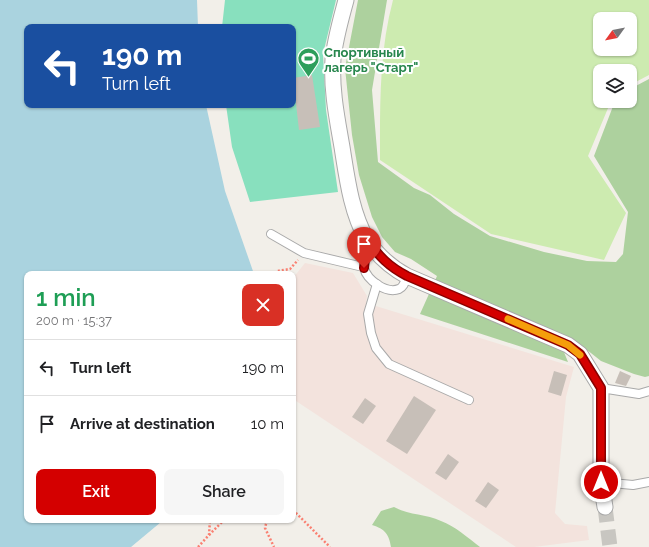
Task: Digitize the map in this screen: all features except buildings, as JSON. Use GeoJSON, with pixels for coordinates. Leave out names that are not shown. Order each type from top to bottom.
{"type":"FeatureCollection","features":[{"type":"Feature","properties":{"kind":"street"},"geometry":{"type":"LineString","coordinates":[[346,0],[333,59],[333,83],[349,191],[357,218],[367,240],[390,267],[407,276],[568,345],[580,354],[601,388],[601,482],[605,507]]}},
{"type":"Feature","properties":{"kind":"lane"},"geometry":{"type":"LineString","coordinates":[[270,234],[304,254],[364,268]]}},
{"type":"Feature","properties":{"kind":"lane"},"geometry":{"type":"LineString","coordinates":[[367,240],[364,268],[369,277],[377,284],[392,290],[399,289],[404,285],[407,276]]}},
{"type":"Feature","properties":{"kind":"lane"},"geometry":{"type":"LineString","coordinates":[[377,284],[368,314],[371,333],[376,348],[389,364],[469,400]]}},
{"type":"Feature","properties":{"kind":"lane"},"geometry":{"type":"LineString","coordinates":[[601,388],[639,394],[649,391]]}},
{"type":"Feature","properties":{"kind":"lane"},"geometry":{"type":"LineString","coordinates":[[601,482],[633,485],[649,482]]}},
{"type":"Feature","properties":{"kind":"path"},"geometry":{"type":"LineString","coordinates":[[277,271],[290,268],[304,254]]}},
{"type":"Feature","properties":{"kind":"path"},"geometry":{"type":"LineString","coordinates":[[296,513],[330,547]]}},
{"type":"Feature","properties":{"kind":"path"},"geometry":{"type":"LineString","coordinates":[[209,535],[210,523]]}},
{"type":"Feature","properties":{"kind":"path"},"geometry":{"type":"LineString","coordinates":[[198,547],[221,523]]}},
{"type":"Feature","properties":{"kind":"path"},"geometry":{"type":"LineString","coordinates":[[267,523],[265,528],[274,547]]}},
{"type":"Feature","properties":{"kind":"shaded area"},"geometry":{"type":"Polygon","coordinates":[[[305,263],[353,273],[367,296],[366,303],[574,367],[566,397],[555,513],[565,524],[587,526],[589,540],[534,547],[516,547],[296,401],[296,274],[305,263]]]}},
{"type":"Feature","properties":{"kind":"green space","name":"Спортивный лагерь \"Старт\""},"geometry":{"type":"Polygon","coordinates":[[[225,0],[336,0],[323,54],[326,110],[338,192],[250,202],[232,147],[226,108],[296,108],[296,24],[222,24],[225,0]]]}},
{"type":"Feature","properties":{"kind":"green space"},"geometry":{"type":"Polygon","coordinates":[[[358,0],[387,0],[372,90],[378,162],[414,188],[430,195],[454,214],[490,236],[544,252],[587,261],[616,262],[623,254],[628,212],[594,156],[612,108],[637,108],[637,85],[649,79],[649,376],[645,377],[634,374],[601,361],[577,342],[557,335],[568,362],[420,314],[437,276],[411,259],[395,252],[382,237],[372,217],[359,175],[352,135],[345,68],[358,0]]]}},
{"type":"Feature","properties":{"kind":"green space"},"geometry":{"type":"Polygon","coordinates":[[[393,0],[649,0],[649,75],[637,81],[637,64],[593,64],[593,108],[608,108],[588,156],[626,213],[604,260],[491,234],[380,160],[381,80],[385,39],[393,0]]]}},
{"type":"Feature","properties":{"kind":"green space"},"geometry":{"type":"Polygon","coordinates":[[[394,507],[405,512],[429,517],[446,523],[461,532],[480,547],[391,547],[388,535],[380,528],[372,525],[381,511],[394,507]]]}},
{"type":"Feature","properties":{"kind":"water"},"geometry":{"type":"Polygon","coordinates":[[[0,0],[197,0],[198,24],[24,24],[24,108],[207,108],[225,191],[253,271],[24,271],[24,523],[160,523],[131,547],[0,547],[0,0]]]}},
{"type":"Feature","properties":{"kind":"tunnel"},"geometry":{"type":"LineString","coordinates":[[605,507],[610,547]]}},
{"type":"Feature","properties":{"kind":"slow traffic"},"geometry":{"type":"LineString","coordinates":[[508,319],[568,345],[580,355]]}},
{"type":"Feature","properties":{"kind":"place","name":"Спортивный лагерь \"Старт\""},"geometry":{"type":"Point","coordinates":[309,78]}},
{"type":"Feature","properties":{"kind":"route"},"geometry":{"type":"LineString","coordinates":[[364,268],[367,240],[390,267],[407,276],[568,345],[580,354],[601,388],[601,482]]}}]}
